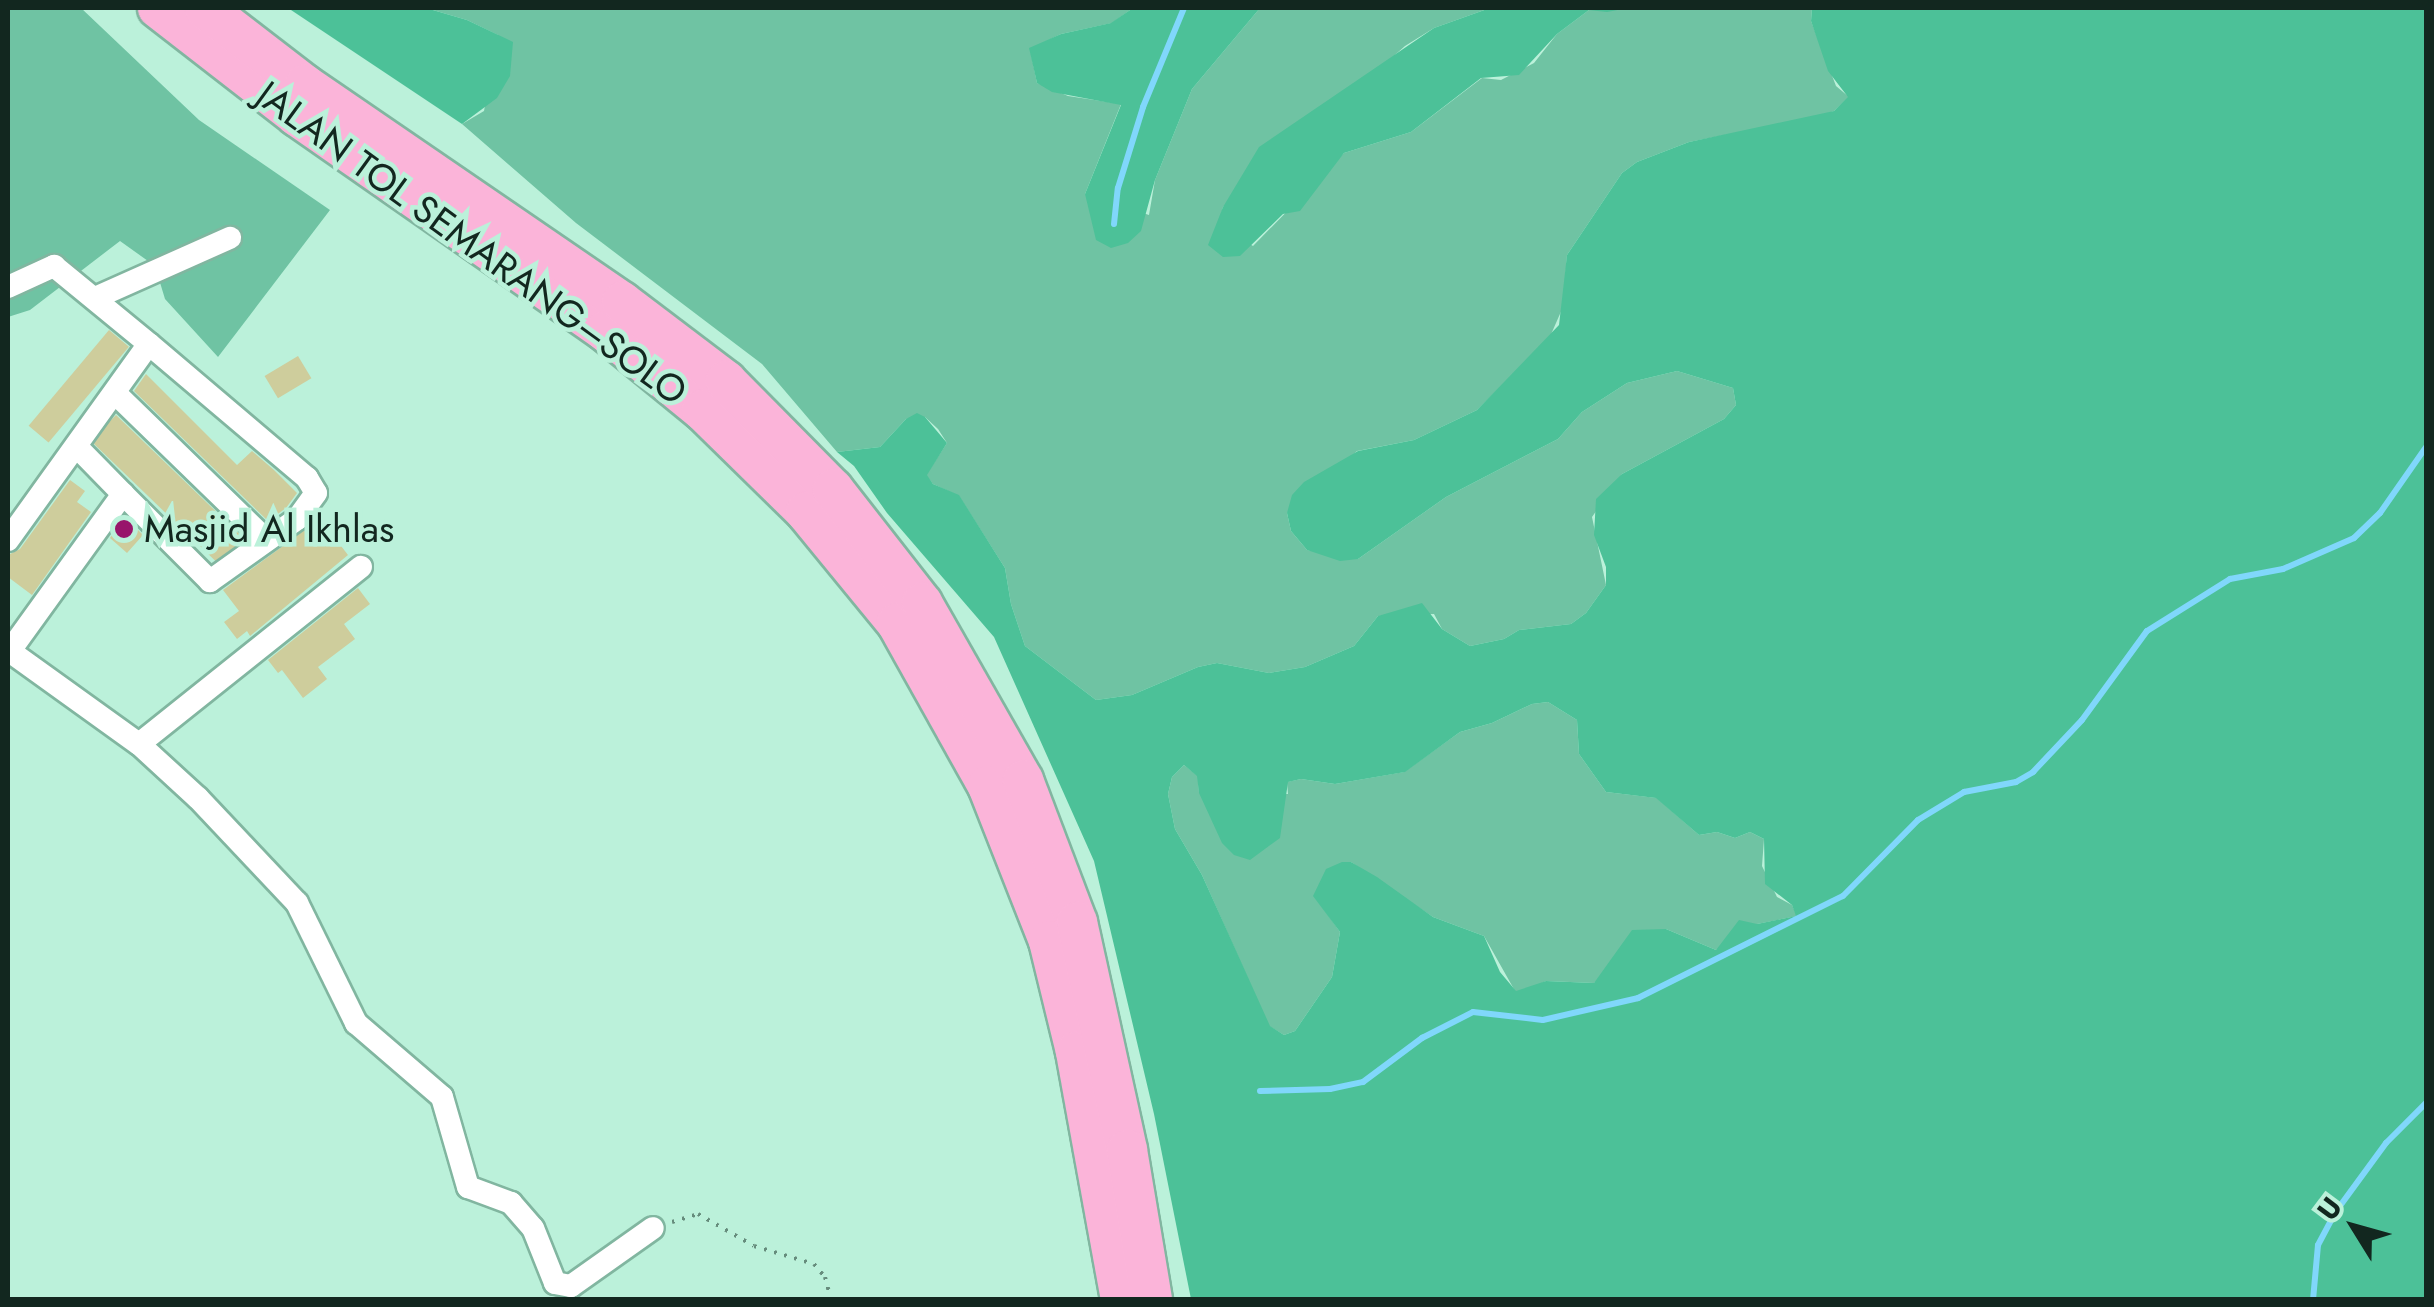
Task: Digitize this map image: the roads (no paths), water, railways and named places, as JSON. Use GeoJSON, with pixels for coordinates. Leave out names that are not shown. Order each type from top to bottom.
{"type":"FeatureCollection","features":[{"type":"Feature","properties":{"kind":"highway","name":"JALAN TOL SEMARANG–SOLO"},"geometry":{"type":"LineString","coordinates":[[158,8],[296,116],[604,331],[702,410],[806,512],[897,622],[988,786],[1049,942],[1076,1052],[1121,1300]]}},
{"type":"Feature","properties":{"kind":"highway","name":"JALAN TOL SEMARANG–SOLO"},"geometry":{"type":"LineString","coordinates":[[205,8],[306,85],[622,302],[726,381],[833,489],[922,602],[1023,780],[1077,922],[1127,1150],[1152,1300]]}},
{"type":"Feature","properties":{"kind":"street"},"geometry":{"type":"LineString","coordinates":[[95,298],[230,238]]}},
{"type":"Feature","properties":{"kind":"street"},"geometry":{"type":"LineString","coordinates":[[8,287],[54,266],[314,486],[314,502],[210,581],[76,446]]}},
{"type":"Feature","properties":{"kind":"street"},"geometry":{"type":"LineString","coordinates":[[8,540],[149,344]]}},
{"type":"Feature","properties":{"kind":"street"},"geometry":{"type":"LineString","coordinates":[[114,392],[266,540]]}},
{"type":"Feature","properties":{"kind":"street"},"geometry":{"type":"LineString","coordinates":[[122,494],[8,651],[140,744],[198,798],[297,904],[356,1023],[442,1097],[468,1187],[511,1204],[533,1228],[556,1283],[571,1286],[654,1228]]}},
{"type":"Feature","properties":{"kind":"street"},"geometry":{"type":"LineString","coordinates":[[140,744],[361,568]]}},
{"type":"Feature","properties":{"kind":"waterway"},"geometry":{"type":"LineString","coordinates":[[1114,224],[1118,188],[1143,107],[1184,8]]}},
{"type":"Feature","properties":{"kind":"waterway"},"geometry":{"type":"LineString","coordinates":[[1260,1091],[1330,1089],[1363,1082],[1422,1038],[1473,1012],[1543,1020],[1638,998],[1843,896],[1918,820],[1964,792],[2016,782],[2033,772],[2082,720],[2147,631],[2230,579],[2283,569],[2354,538],[2380,513],[2426,447]]}},
{"type":"Feature","properties":{"kind":"waterway"},"geometry":{"type":"LineString","coordinates":[[2313,1300],[2318,1245],[2337,1210],[2386,1143],[2426,1103]]}},
{"type":"Feature","properties":{"kind":"place","name":"Masjid Al Ikhlas"},"geometry":{"type":"Point","coordinates":[124,529]}}]}
